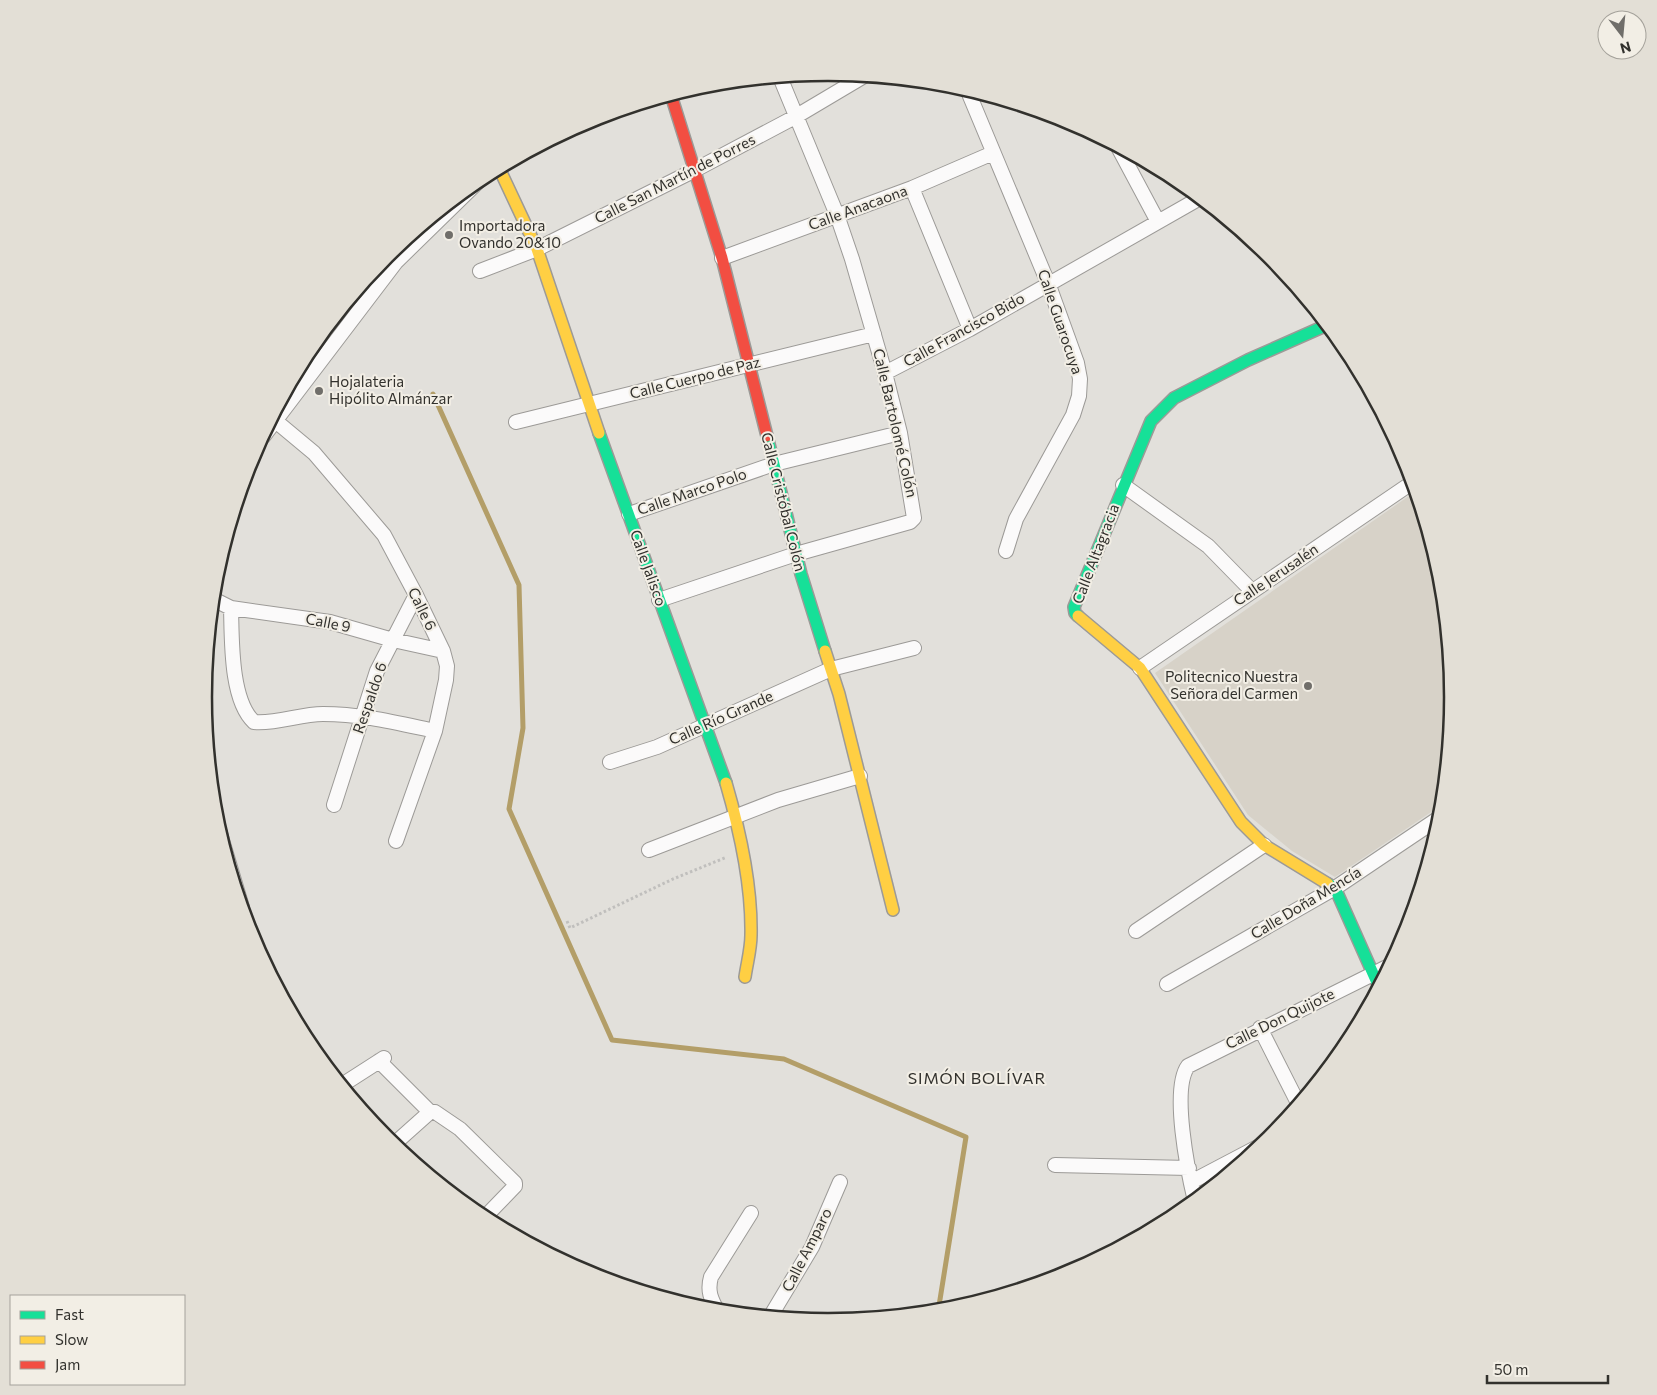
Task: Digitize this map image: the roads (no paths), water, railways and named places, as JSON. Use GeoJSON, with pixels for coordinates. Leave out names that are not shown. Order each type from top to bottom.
{"type":"FeatureCollection","features":[{"type":"Feature","properties":{"kind":"street","name":"Calle San Martín de Porres"},"geometry":{"type":"LineString","coordinates":[[480,271],[537,250],[693,171],[794,117],[853,82]]}},
{"type":"Feature","properties":{"kind":"street","name":"Calle Bartolomé Colón"},"geometry":{"type":"LineString","coordinates":[[659,600],[796,554],[910,522],[914,518],[900,433],[874,334],[837,215],[794,117],[782,84]]}},
{"type":"Feature","properties":{"kind":"street","name":"Calle Guarocuya"},"geometry":{"type":"LineString","coordinates":[[970,98],[1048,283],[1077,362],[1080,379],[1079,396],[1073,415],[1016,519],[1006,551]]}},
{"type":"Feature","properties":{"kind":"street","name":"Calle Cristóbal Colón"},"geometry":{"type":"LineString","coordinates":[[673,101],[693,171],[722,258],[796,554],[831,669],[893,910]]}},
{"type":"Feature","properties":{"kind":"street","name":"Calle Anacaona"},"geometry":{"type":"LineString","coordinates":[[722,258],[912,188],[993,153]]}},
{"type":"Feature","properties":{"kind":"street"},"geometry":{"type":"LineString","coordinates":[[1123,157],[1157,220]]}},
{"type":"Feature","properties":{"kind":"street","name":"Calle Jalisco"},"geometry":{"type":"LineString","coordinates":[[503,174],[537,250],[659,600],[706,726],[736,817],[744,850],[751,933],[745,978]]}},
{"type":"Feature","properties":{"kind":"street"},"geometry":{"type":"LineString","coordinates":[[912,188],[970,329]]}},
{"type":"Feature","properties":{"kind":"street","name":"Calle Francisco Bido"},"geometry":{"type":"LineString","coordinates":[[885,374],[970,329],[1157,220],[1193,201]]}},
{"type":"Feature","properties":{"kind":"street"},"geometry":{"type":"LineString","coordinates":[[291,397],[376,280]]}},
{"type":"Feature","properties":{"kind":"street","name":"Calle Altagracia"},"geometry":{"type":"LineString","coordinates":[[1321,328],[1248,360],[1174,398],[1151,421],[1074,607],[1075,613],[1140,668],[1241,822],[1264,845],[1335,888]]}},
{"type":"Feature","properties":{"kind":"street","name":"Calle Cuerpo de Paz"},"geometry":{"type":"LineString","coordinates":[[516,422],[874,334]]}},
{"type":"Feature","properties":{"kind":"street","name":"Calle 6"},"geometry":{"type":"LineString","coordinates":[[277,423],[314,453],[384,535],[443,651],[447,666],[446,680],[434,731],[396,840]]}},
{"type":"Feature","properties":{"kind":"street","name":"Calle Marco Polo"},"geometry":{"type":"LineString","coordinates":[[629,514],[774,464],[900,433]]}},
{"type":"Feature","properties":{"kind":"street"},"geometry":{"type":"LineString","coordinates":[[1123,485],[1208,546],[1252,592]]}},
{"type":"Feature","properties":{"kind":"street","name":"Calle Jerusalén"},"geometry":{"type":"LineString","coordinates":[[1140,668],[1407,486]]}},
{"type":"Feature","properties":{"kind":"street","name":"Respaldo 6"},"geometry":{"type":"LineString","coordinates":[[334,805],[377,671],[416,595]]}},
{"type":"Feature","properties":{"kind":"street","name":"Calle 9"},"geometry":{"type":"LineString","coordinates":[[220,603],[231,608],[330,622],[393,640],[443,651]]}},
{"type":"Feature","properties":{"kind":"street"},"geometry":{"type":"LineString","coordinates":[[231,608],[233,663],[244,709],[254,722],[263,723],[301,715],[364,716],[434,731]]}},
{"type":"Feature","properties":{"kind":"street","name":"Calle Río Grande"},"geometry":{"type":"LineString","coordinates":[[610,762],[657,747],[831,669],[914,648]]}},
{"type":"Feature","properties":{"kind":"street"},"geometry":{"type":"LineString","coordinates":[[649,850],[778,800],[860,776]]}},
{"type":"Feature","properties":{"kind":"street","name":"Calle Doña Mencía"},"geometry":{"type":"LineString","coordinates":[[1167,984],[1335,888],[1431,825]]}},
{"type":"Feature","properties":{"kind":"street"},"geometry":{"type":"LineString","coordinates":[[1136,930],[1264,845]]}},
{"type":"Feature","properties":{"kind":"street"},"geometry":{"type":"LineString","coordinates":[[1335,888],[1375,980]]}},
{"type":"Feature","properties":{"kind":"street","name":"Calle Don Quijote"},"geometry":{"type":"LineString","coordinates":[[1190,1175],[1181,1113],[1182,1074],[1188,1066],[1260,1028],[1381,970]]}},
{"type":"Feature","properties":{"kind":"street"},"geometry":{"type":"LineString","coordinates":[[1260,1028],[1296,1099]]}},
{"type":"Feature","properties":{"kind":"street"},"geometry":{"type":"LineString","coordinates":[[347,1082],[381,1060],[430,1112],[435,1112],[460,1130],[515,1186],[490,1212]]}},
{"type":"Feature","properties":{"kind":"street"},"geometry":{"type":"LineString","coordinates":[[399,1139],[430,1112]]}},
{"type":"Feature","properties":{"kind":"street"},"geometry":{"type":"LineString","coordinates":[[1055,1165],[1190,1175],[1245,1151]]}},
{"type":"Feature","properties":{"kind":"street"},"geometry":{"type":"LineString","coordinates":[[1190,1175],[1194,1194]]}},
{"type":"Feature","properties":{"kind":"street","name":"Calle Amparo"},"geometry":{"type":"LineString","coordinates":[[774,1311],[812,1247],[840,1182]]}},
{"type":"Feature","properties":{"kind":"street"},"geometry":{"type":"LineString","coordinates":[[713,1303],[708,1287],[711,1277],[751,1213]]}},
{"type":"Feature","properties":{"kind":"waterway"},"geometry":{"type":"LineString","coordinates":[[433,394],[519,585],[523,728],[509,809],[612,1040],[784,1059],[966,1137],[939,1303]]}},
{"type":"Feature","properties":{"kind":"place","name":"Importadora Ovando 20&10"},"geometry":{"type":"Point","coordinates":[449,235]}},
{"type":"Feature","properties":{"kind":"place","name":"Hojalateria Hipólito Almánzar"},"geometry":{"type":"Point","coordinates":[319,391]}},
{"type":"Feature","properties":{"kind":"place","name":"Politecnico Nuestra Señora del Carmen"},"geometry":{"type":"Point","coordinates":[1308,686]}},
{"type":"Feature","properties":{"kind":"district","name":"SIMÓN BOLÍVAR"},"geometry":{"type":"Point","coordinates":[977,1078]}}]}
